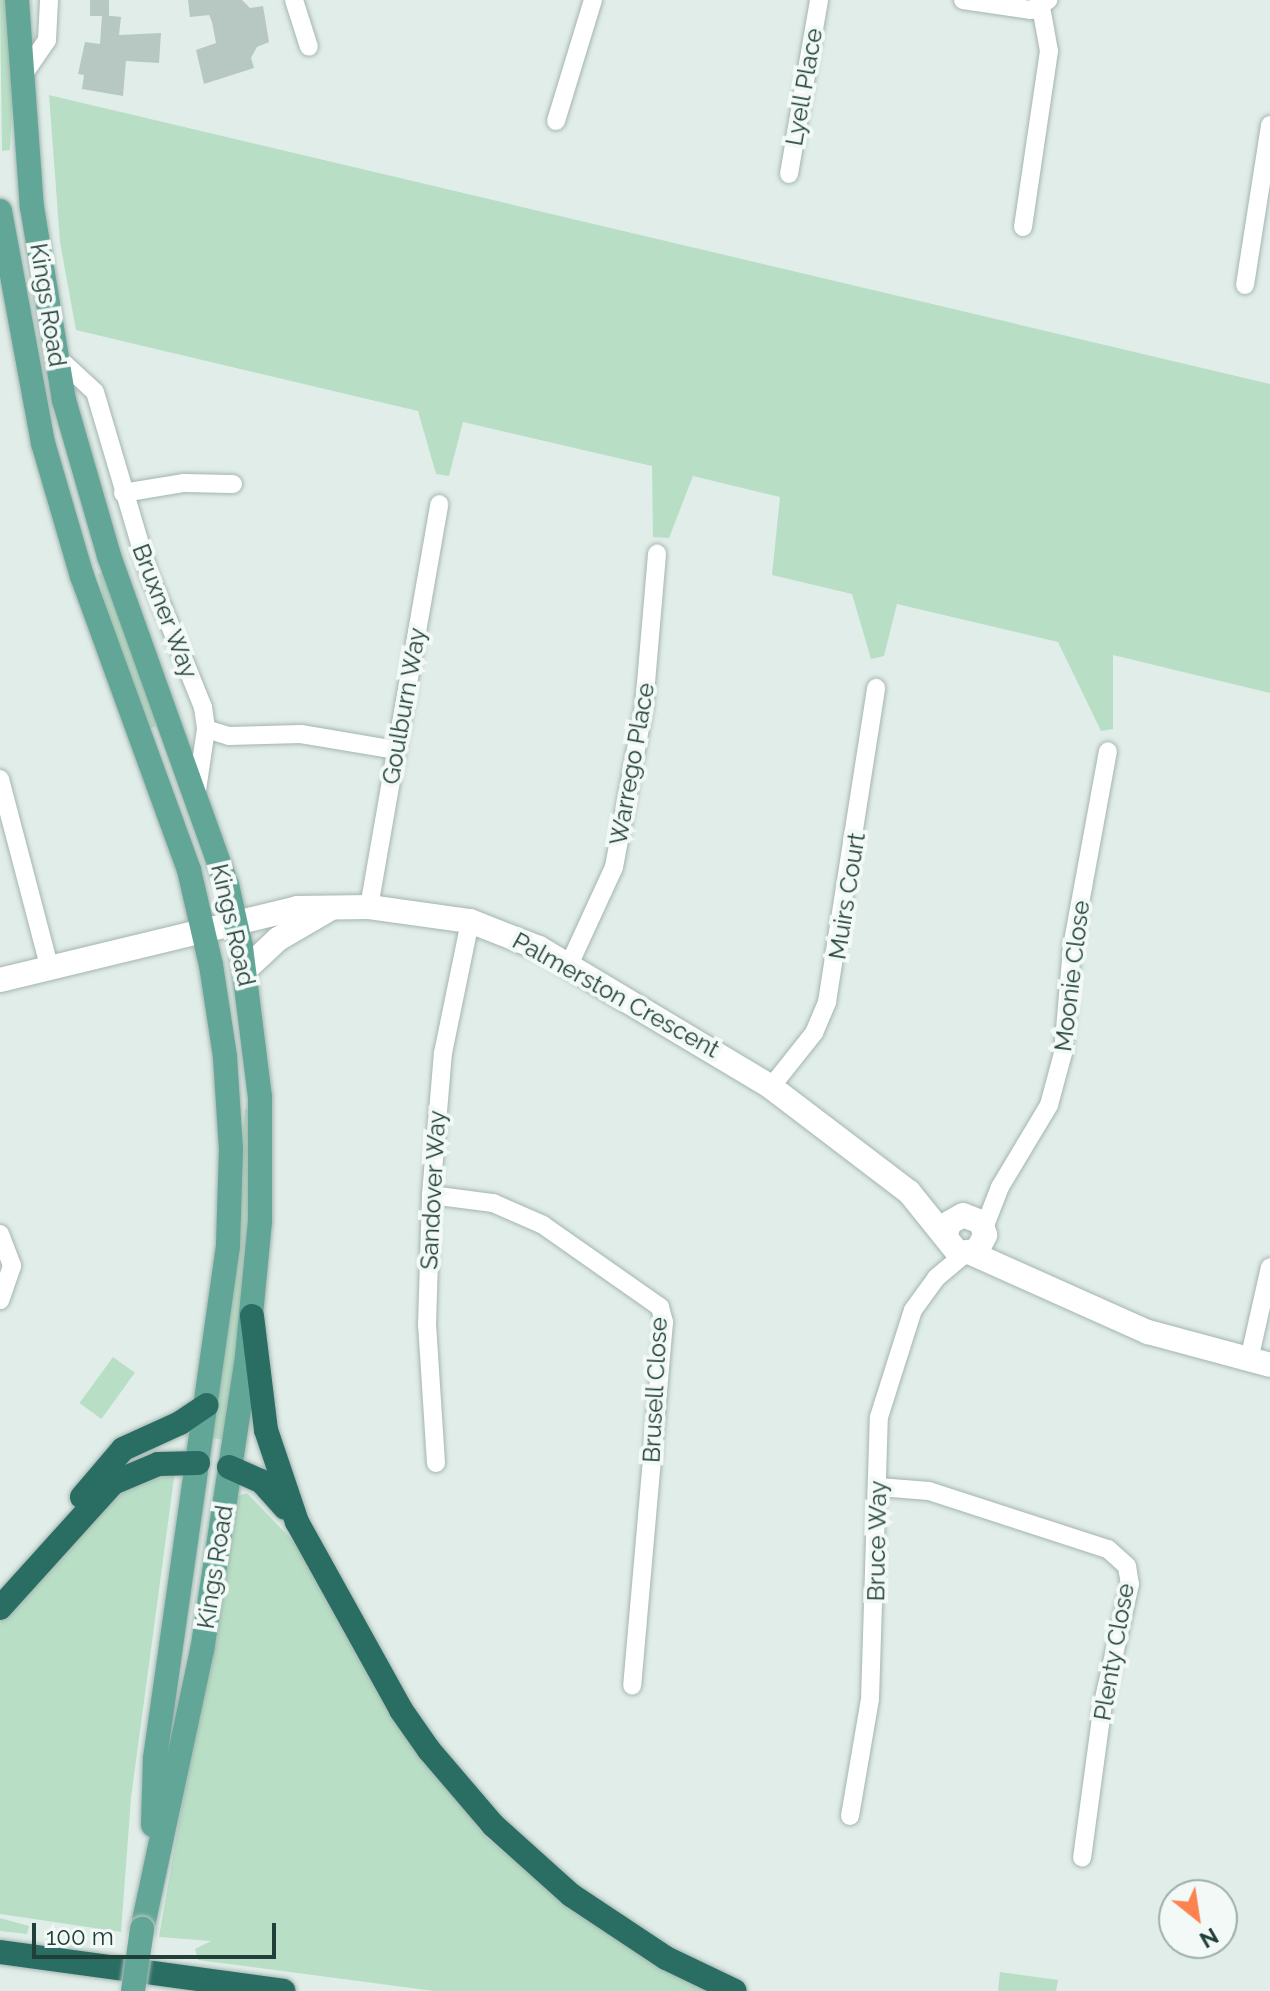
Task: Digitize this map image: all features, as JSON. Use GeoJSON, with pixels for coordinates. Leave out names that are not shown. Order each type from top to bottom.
{"type":"FeatureCollection","features":[{"type":"Feature","properties":{"kind":"highway"},"geometry":{"type":"LineString","coordinates":[[252,1316],[266,1430],[297,1522],[401,1710],[465,1795],[571,1895],[666,1958],[735,1991]]}},
{"type":"Feature","properties":{"kind":"highway"},"geometry":{"type":"LineString","coordinates":[[41,1563],[113,1457],[207,1405]]}},
{"type":"Feature","properties":{"kind":"highway"},"geometry":{"type":"LineString","coordinates":[[0,1608],[122,1477],[173,1461],[198,1463]]}},
{"type":"Feature","properties":{"kind":"highway"},"geometry":{"type":"LineString","coordinates":[[229,1467],[261,1481],[297,1522]]}},
{"type":"Feature","properties":{"kind":"highway"},"geometry":{"type":"LineString","coordinates":[[0,1952],[283,1991]]}},
{"type":"Feature","properties":{"kind":"main road","name":"Kings Road"},"geometry":{"type":"LineString","coordinates":[[17,0],[32,207],[55,355],[109,556],[197,790],[236,922],[245,970],[261,1144],[252,1316],[192,1702],[152,1867],[133,1991]]}},
{"type":"Feature","properties":{"kind":"main road","name":"Kings Road"},"geometry":{"type":"LineString","coordinates":[[0,211],[23,358],[60,507],[171,817],[204,933],[220,1020],[231,1149],[228,1246],[155,1758],[152,1867]]}},
{"type":"Feature","properties":{"kind":"main road"},"geometry":{"type":"LineString","coordinates":[[23,358],[55,355]]}},
{"type":"Feature","properties":{"kind":"main road"},"geometry":{"type":"LineString","coordinates":[[198,1463],[229,1467]]}},
{"type":"Feature","properties":{"kind":"street"},"geometry":{"type":"LineString","coordinates":[[21,78],[47,40],[49,0]]}},
{"type":"Feature","properties":{"kind":"street"},"geometry":{"type":"LineString","coordinates":[[294,0],[309,47]]}},
{"type":"Feature","properties":{"kind":"street"},"geometry":{"type":"LineString","coordinates":[[556,121],[593,0]]}},
{"type":"Feature","properties":{"kind":"street","name":"Lyell Place"},"geometry":{"type":"LineString","coordinates":[[789,174],[819,0]]}},
{"type":"Feature","properties":{"kind":"street"},"geometry":{"type":"LineString","coordinates":[[963,0],[1044,3],[1049,51],[1023,227]]}},
{"type":"Feature","properties":{"kind":"street"},"geometry":{"type":"LineString","coordinates":[[1245,285],[1270,125]]}},
{"type":"Feature","properties":{"kind":"street","name":"Bruxner Way"},"geometry":{"type":"LineString","coordinates":[[55,355],[73,365],[95,392],[148,571],[203,707],[206,729],[197,790]]}},
{"type":"Feature","properties":{"kind":"street"},"geometry":{"type":"LineString","coordinates":[[123,493],[184,483],[233,484]]}},
{"type":"Feature","properties":{"kind":"street","name":"Goulburn Way"},"geometry":{"type":"LineString","coordinates":[[369,907],[439,504]]}},
{"type":"Feature","properties":{"kind":"street","name":"Warrego Place"},"geometry":{"type":"LineString","coordinates":[[569,965],[614,867],[644,706],[657,554]]}},
{"type":"Feature","properties":{"kind":"street","name":"Muirs Court"},"geometry":{"type":"LineString","coordinates":[[771,1087],[814,1033],[827,1002],[876,688]]}},
{"type":"Feature","properties":{"kind":"street"},"geometry":{"type":"LineString","coordinates":[[206,729],[229,736],[301,734],[397,750]]}},
{"type":"Feature","properties":{"kind":"street","name":"Moonie Close"},"geometry":{"type":"LineString","coordinates":[[977,1243],[1000,1187],[1049,1105],[1063,1053],[1072,947],[1108,751]]}},
{"type":"Feature","properties":{"kind":"street"},"geometry":{"type":"LineString","coordinates":[[0,779],[50,969]]}},
{"type":"Feature","properties":{"kind":"street"},"geometry":{"type":"LineString","coordinates":[[245,970],[278,939],[334,907]]}},
{"type":"Feature","properties":{"kind":"street","name":"Palmerston Crescent"},"geometry":{"type":"LineString","coordinates":[[0,980],[297,908],[369,907],[470,921],[569,965],[771,1087],[954,1226]]}},
{"type":"Feature","properties":{"kind":"street","name":"Sandover Way"},"geometry":{"type":"LineString","coordinates":[[436,1463],[427,1325],[431,1195],[443,1053],[470,921]]}},
{"type":"Feature","properties":{"kind":"street","name":"Moonie Close"},"geometry":{"type":"LineString","coordinates":[[954,1226],[1000,1187]]}},
{"type":"Feature","properties":{"kind":"street","name":"Brusell Close"},"geometry":{"type":"LineString","coordinates":[[431,1195],[493,1203],[543,1225],[660,1307],[664,1322],[632,1686]]}},
{"type":"Feature","properties":{"kind":"street"},"geometry":{"type":"LineString","coordinates":[[977,1243],[976,1218],[954,1226],[953,1250],[977,1243],[1029,1277],[1148,1332],[1259,1363],[1270,1267]]}},
{"type":"Feature","properties":{"kind":"street","name":"Bruce Way"},"geometry":{"type":"LineString","coordinates":[[936,1278],[954,1226]]}},
{"type":"Feature","properties":{"kind":"street"},"geometry":{"type":"LineString","coordinates":[[0,1234],[12,1266],[0,1300]]}},
{"type":"Feature","properties":{"kind":"street","name":"Bruce Way"},"geometry":{"type":"LineString","coordinates":[[850,1816],[870,1699],[879,1417],[898,1347],[913,1310],[936,1278],[977,1243]]}},
{"type":"Feature","properties":{"kind":"street","name":"Plenty Close"},"geometry":{"type":"LineString","coordinates":[[879,1487],[929,1491],[1108,1549],[1127,1566],[1130,1584],[1103,1703],[1082,1858]]}},
{"type":"Feature","properties":{"kind":"green space"},"geometry":{"type":"Polygon","coordinates":[[[0,0],[8,0],[12,107],[10,150],[2,151],[0,0]]]}},
{"type":"Feature","properties":{"kind":"green space"},"geometry":{"type":"Polygon","coordinates":[[[49,95],[1270,384],[1270,693],[1113,655],[1113,729],[1101,731],[1058,642],[897,604],[884,656],[871,659],[852,594],[772,575],[780,497],[693,476],[669,538],[653,537],[652,466],[463,422],[449,476],[436,474],[418,411],[76,330],[60,242],[49,95]]]}},
{"type":"Feature","properties":{"kind":"green space"},"geometry":{"type":"Polygon","coordinates":[[[105,572],[149,696],[156,726],[149,729],[108,618],[98,574],[105,572]]]}},
{"type":"Feature","properties":{"kind":"green space"},"geometry":{"type":"Polygon","coordinates":[[[251,1108],[252,1225],[225,1440],[212,1438],[245,1109],[251,1108]]]}},
{"type":"Feature","properties":{"kind":"green space"},"geometry":{"type":"Polygon","coordinates":[[[113,1357],[135,1373],[101,1419],[79,1403],[113,1357]]]}},
{"type":"Feature","properties":{"kind":"green space"},"geometry":{"type":"Polygon","coordinates":[[[175,1471],[131,1798],[121,1932],[0,1914],[0,1622],[121,1488],[175,1471]]]}},
{"type":"Feature","properties":{"kind":"green space"},"geometry":{"type":"Polygon","coordinates":[[[247,1493],[294,1542],[414,1748],[486,1837],[575,1913],[665,1970],[709,1991],[434,1991],[198,1960],[195,1949],[211,1941],[159,1937],[235,1497],[247,1493]]]}},
{"type":"Feature","properties":{"kind":"green space"},"geometry":{"type":"Polygon","coordinates":[[[0,1918],[29,1926],[27,1934],[0,1931],[0,1918]]]}},
{"type":"Feature","properties":{"kind":"green space"},"geometry":{"type":"Polygon","coordinates":[[[1000,1972],[1058,1980],[1056,1991],[998,1991],[1000,1972]]]}},
{"type":"Feature","properties":{"kind":"building"},"geometry":{"type":"Polygon","coordinates":[[[90,0],[109,0],[109,16],[90,16],[90,0]]]}},
{"type":"Feature","properties":{"kind":"building"},"geometry":{"type":"Polygon","coordinates":[[[188,0],[242,0],[250,8],[263,6],[269,42],[257,47],[251,58],[254,68],[204,84],[196,50],[216,43],[212,22],[209,15],[190,17],[188,0]]]}},
{"type":"Feature","properties":{"kind":"building"},"geometry":{"type":"Polygon","coordinates":[[[102,15],[121,17],[119,35],[161,33],[159,63],[126,61],[123,96],[82,89],[84,75],[78,74],[85,42],[100,44],[102,15]]]}}]}
